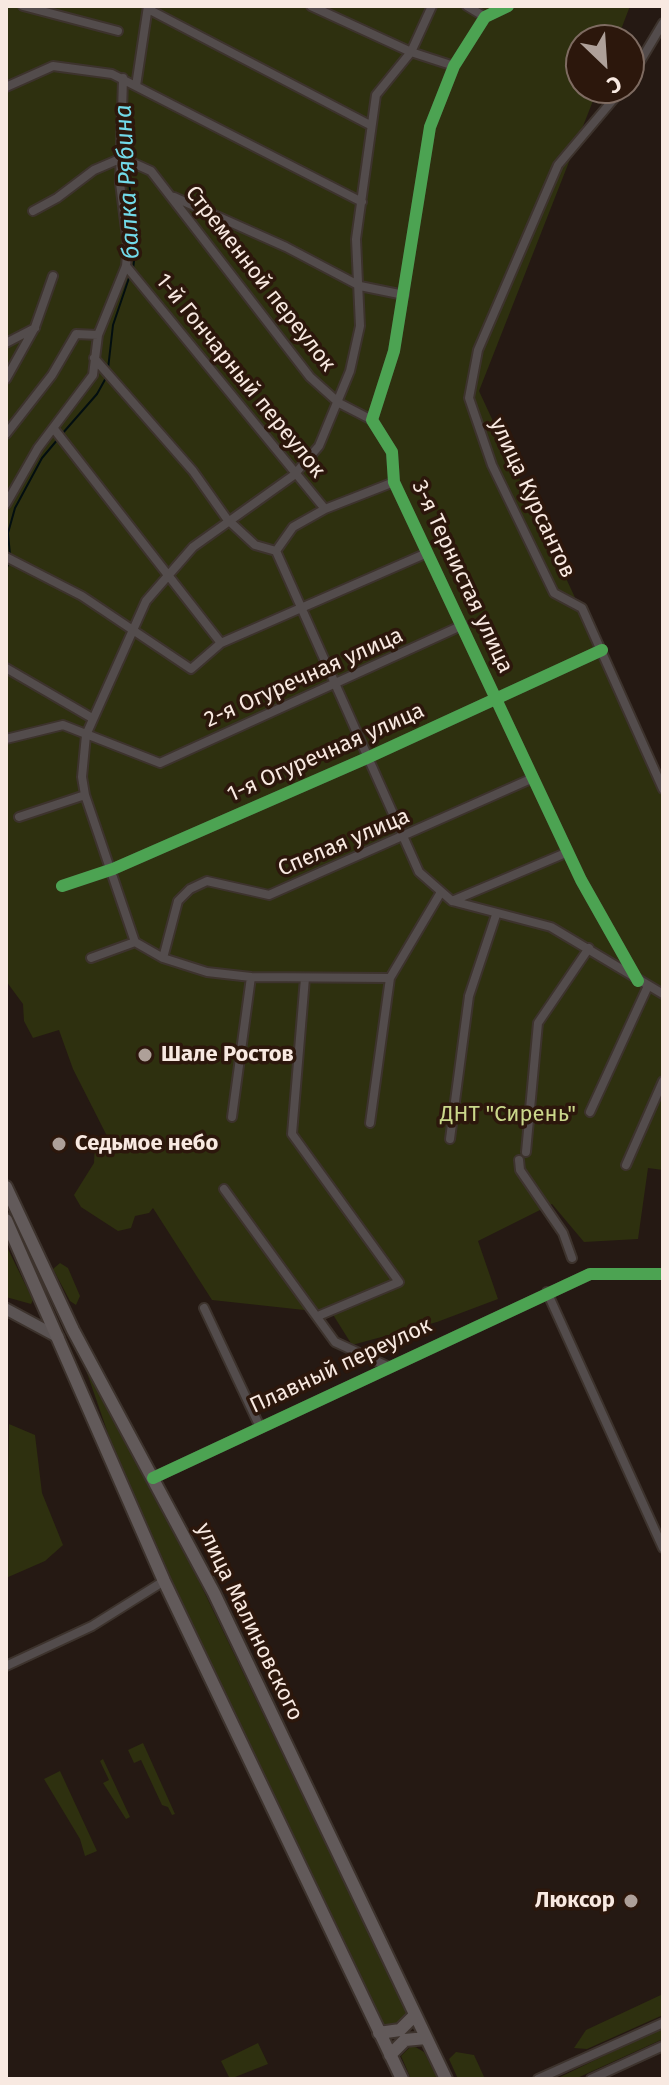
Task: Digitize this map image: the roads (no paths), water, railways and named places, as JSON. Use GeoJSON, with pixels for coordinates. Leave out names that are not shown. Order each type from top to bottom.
{"type":"FeatureCollection","features":[{"type":"Feature","properties":{"kind":"highway","name":"улица Малиновского"},"geometry":{"type":"LineString","coordinates":[[7,1193],[73,1330],[214,1593],[446,2079]]}},
{"type":"Feature","properties":{"kind":"highway"},"geometry":{"type":"LineString","coordinates":[[6,1220],[164,1581],[402,2079]]}},
{"type":"Feature","properties":{"kind":"highway"},"geometry":{"type":"LineString","coordinates":[[379,2033],[400,2030],[415,2015]]}},
{"type":"Feature","properties":{"kind":"highway"},"geometry":{"type":"LineString","coordinates":[[390,2055],[405,2040],[426,2038]]}},
{"type":"Feature","properties":{"kind":"main road"},"geometry":{"type":"LineString","coordinates":[[9,1309],[60,1338]]}},
{"type":"Feature","properties":{"kind":"street"},"geometry":{"type":"LineString","coordinates":[[23,6],[118,31]]}},
{"type":"Feature","properties":{"kind":"street"},"geometry":{"type":"LineString","coordinates":[[311,6],[411,52],[454,66]]}},
{"type":"Feature","properties":{"kind":"street"},"geometry":{"type":"LineString","coordinates":[[390,978],[251,977],[207,972],[163,958],[135,942],[114,885],[113,869],[85,795],[82,777],[86,735],[92,718],[146,601],[193,547],[227,519],[294,475],[319,446],[339,403],[360,326],[356,239],[376,95],[411,52],[432,6]]}},
{"type":"Feature","properties":{"kind":"street"},"geometry":{"type":"LineString","coordinates":[[467,6],[485,17]]}},
{"type":"Feature","properties":{"kind":"street"},"geometry":{"type":"LineString","coordinates":[[372,420],[394,351],[430,127],[454,66],[485,17],[508,6]]}},
{"type":"Feature","properties":{"kind":"street"},"geometry":{"type":"LineString","coordinates":[[136,86],[148,7],[370,125]]}},
{"type":"Feature","properties":{"kind":"street"},"geometry":{"type":"LineString","coordinates":[[645,53],[663,23]]}},
{"type":"Feature","properties":{"kind":"street"},"geometry":{"type":"LineString","coordinates":[[6,87],[53,66],[123,78],[362,202]]}},
{"type":"Feature","properties":{"kind":"street"},"geometry":{"type":"LineString","coordinates":[[6,504],[38,448],[93,375],[98,335],[126,266],[123,78]]}},
{"type":"Feature","properties":{"kind":"street","name":"улица Курсантов"},"geometry":{"type":"LineString","coordinates":[[609,104],[558,165],[478,350],[469,398],[492,465],[554,593],[582,608],[663,789]]}},
{"type":"Feature","properties":{"kind":"street"},"geometry":{"type":"LineString","coordinates":[[33,211],[57,198],[94,170],[122,158]]}},
{"type":"Feature","properties":{"kind":"street","name":"Стременной переулок"},"geometry":{"type":"LineString","coordinates":[[122,158],[151,171],[310,377],[339,403],[372,420]]}},
{"type":"Feature","properties":{"kind":"street"},"geometry":{"type":"LineString","coordinates":[[173,197],[286,247],[360,286],[404,295]]}},
{"type":"Feature","properties":{"kind":"street","name":"1-й Гончарный переулок"},"geometry":{"type":"LineString","coordinates":[[126,266],[294,475],[325,509]]}},
{"type":"Feature","properties":{"kind":"street"},"geometry":{"type":"LineString","coordinates":[[6,379],[35,327],[53,276]]}},
{"type":"Feature","properties":{"kind":"street"},"geometry":{"type":"LineString","coordinates":[[6,343],[35,327]]}},
{"type":"Feature","properties":{"kind":"street"},"geometry":{"type":"LineString","coordinates":[[6,434],[52,375],[76,334],[98,335]]}},
{"type":"Feature","properties":{"kind":"street"},"geometry":{"type":"LineString","coordinates":[[94,358],[193,471],[227,519],[255,545],[276,551],[419,872],[452,901],[551,927],[663,994]]}},
{"type":"Feature","properties":{"kind":"street","name":"3-я Тернистая улица"},"geometry":{"type":"LineString","coordinates":[[372,420],[392,452],[394,482],[568,852],[638,981]]}},
{"type":"Feature","properties":{"kind":"street"},"geometry":{"type":"LineString","coordinates":[[54,429],[221,643]]}},
{"type":"Feature","properties":{"kind":"street"},"geometry":{"type":"LineString","coordinates":[[276,551],[293,527],[325,509],[394,482]]}},
{"type":"Feature","properties":{"kind":"street"},"geometry":{"type":"LineString","coordinates":[[6,557],[82,596],[191,669],[221,643],[427,553]]}},
{"type":"Feature","properties":{"kind":"street","name":"2-я Огуречная улица"},"geometry":{"type":"LineString","coordinates":[[86,735],[160,763],[463,625]]}},
{"type":"Feature","properties":{"kind":"street","name":"1-я Огуречная улица"},"geometry":{"type":"LineString","coordinates":[[62,886],[113,869],[367,758],[602,650]]}},
{"type":"Feature","properties":{"kind":"street"},"geometry":{"type":"LineString","coordinates":[[6,668],[92,718]]}},
{"type":"Feature","properties":{"kind":"street"},"geometry":{"type":"LineString","coordinates":[[6,739],[63,725],[86,735]]}},
{"type":"Feature","properties":{"kind":"street","name":"Спелая улица"},"geometry":{"type":"LineString","coordinates":[[163,958],[178,901],[190,889],[207,881],[269,895],[533,778]]}},
{"type":"Feature","properties":{"kind":"street"},"geometry":{"type":"LineString","coordinates":[[19,817],[85,795]]}},
{"type":"Feature","properties":{"kind":"street"},"geometry":{"type":"LineString","coordinates":[[452,901],[568,852]]}},
{"type":"Feature","properties":{"kind":"street"},"geometry":{"type":"LineString","coordinates":[[370,1123],[390,978],[441,892]]}},
{"type":"Feature","properties":{"kind":"street"},"geometry":{"type":"LineString","coordinates":[[450,1139],[469,996],[496,915]]}},
{"type":"Feature","properties":{"kind":"street"},"geometry":{"type":"LineString","coordinates":[[91,958],[135,942]]}},
{"type":"Feature","properties":{"kind":"street"},"geometry":{"type":"LineString","coordinates":[[526,1152],[538,1023],[589,948]]}},
{"type":"Feature","properties":{"kind":"street"},"geometry":{"type":"LineString","coordinates":[[232,1117],[251,977]]}},
{"type":"Feature","properties":{"kind":"street"},"geometry":{"type":"LineString","coordinates":[[305,978],[292,1134],[399,1282],[318,1316]]}},
{"type":"Feature","properties":{"kind":"street"},"geometry":{"type":"LineString","coordinates":[[590,1112],[648,986]]}},
{"type":"Feature","properties":{"kind":"street"},"geometry":{"type":"LineString","coordinates":[[626,1165],[663,1081]]}},
{"type":"Feature","properties":{"kind":"street"},"geometry":{"type":"LineString","coordinates":[[519,1160],[520,1170],[563,1233],[572,1258]]}},
{"type":"Feature","properties":{"kind":"street"},"geometry":{"type":"LineString","coordinates":[[224,1189],[335,1342],[387,1366]]}},
{"type":"Feature","properties":{"kind":"street","name":"Плавный переулок"},"geometry":{"type":"LineString","coordinates":[[153,1478],[387,1366],[590,1274],[663,1274]]}},
{"type":"Feature","properties":{"kind":"street"},"geometry":{"type":"LineString","coordinates":[[547,1292],[663,1548]]}},
{"type":"Feature","properties":{"kind":"street"},"geometry":{"type":"LineString","coordinates":[[204,1308],[260,1427]]}},
{"type":"Feature","properties":{"kind":"street"},"geometry":{"type":"LineString","coordinates":[[6,1666],[92,1626],[164,1581]]}},
{"type":"Feature","properties":{"kind":"street"},"geometry":{"type":"LineString","coordinates":[[538,2079],[663,2023]]}},
{"type":"Feature","properties":{"kind":"street"},"geometry":{"type":"LineString","coordinates":[[591,2079],[663,2046]]}},
{"type":"Feature","properties":{"kind":"waterway","name":"балка Рябина"},"geometry":{"type":"LineString","coordinates":[[125,136],[126,158]]}},
{"type":"Feature","properties":{"kind":"waterway","name":"балка Рябина"},"geometry":{"type":"LineString","coordinates":[[127,164],[136,244],[133,269]]}},
{"type":"Feature","properties":{"kind":"waterway","name":"балка Рябина"},"geometry":{"type":"LineString","coordinates":[[108,369],[113,325],[130,275]]}},
{"type":"Feature","properties":{"kind":"waterway","name":"балка Рябина"},"geometry":{"type":"LineString","coordinates":[[62,434],[97,394],[107,376]]}},
{"type":"Feature","properties":{"kind":"waterway","name":"балка Рябина"},"geometry":{"type":"LineString","coordinates":[[10,555],[8,533],[15,508],[42,458],[58,439]]}},
{"type":"Feature","properties":{"kind":"waterway","name":"балка Рябина"},"geometry":{"type":"LineString","coordinates":[[6,571],[9,561]]}},
{"type":"Feature","properties":{"kind":"place","name":"Шале Ростов"},"geometry":{"type":"Point","coordinates":[145,1055]}},
{"type":"Feature","properties":{"kind":"place","name":"Седьмое небо"},"geometry":{"type":"Point","coordinates":[59,1144]}},
{"type":"Feature","properties":{"kind":"place","name":"Люксор"},"geometry":{"type":"Point","coordinates":[631,1901]}},
{"type":"Feature","properties":{"kind":"park label","name":"ДНТ \"Сирень\""},"geometry":{"type":"Point","coordinates":[508,1115]}}]}
